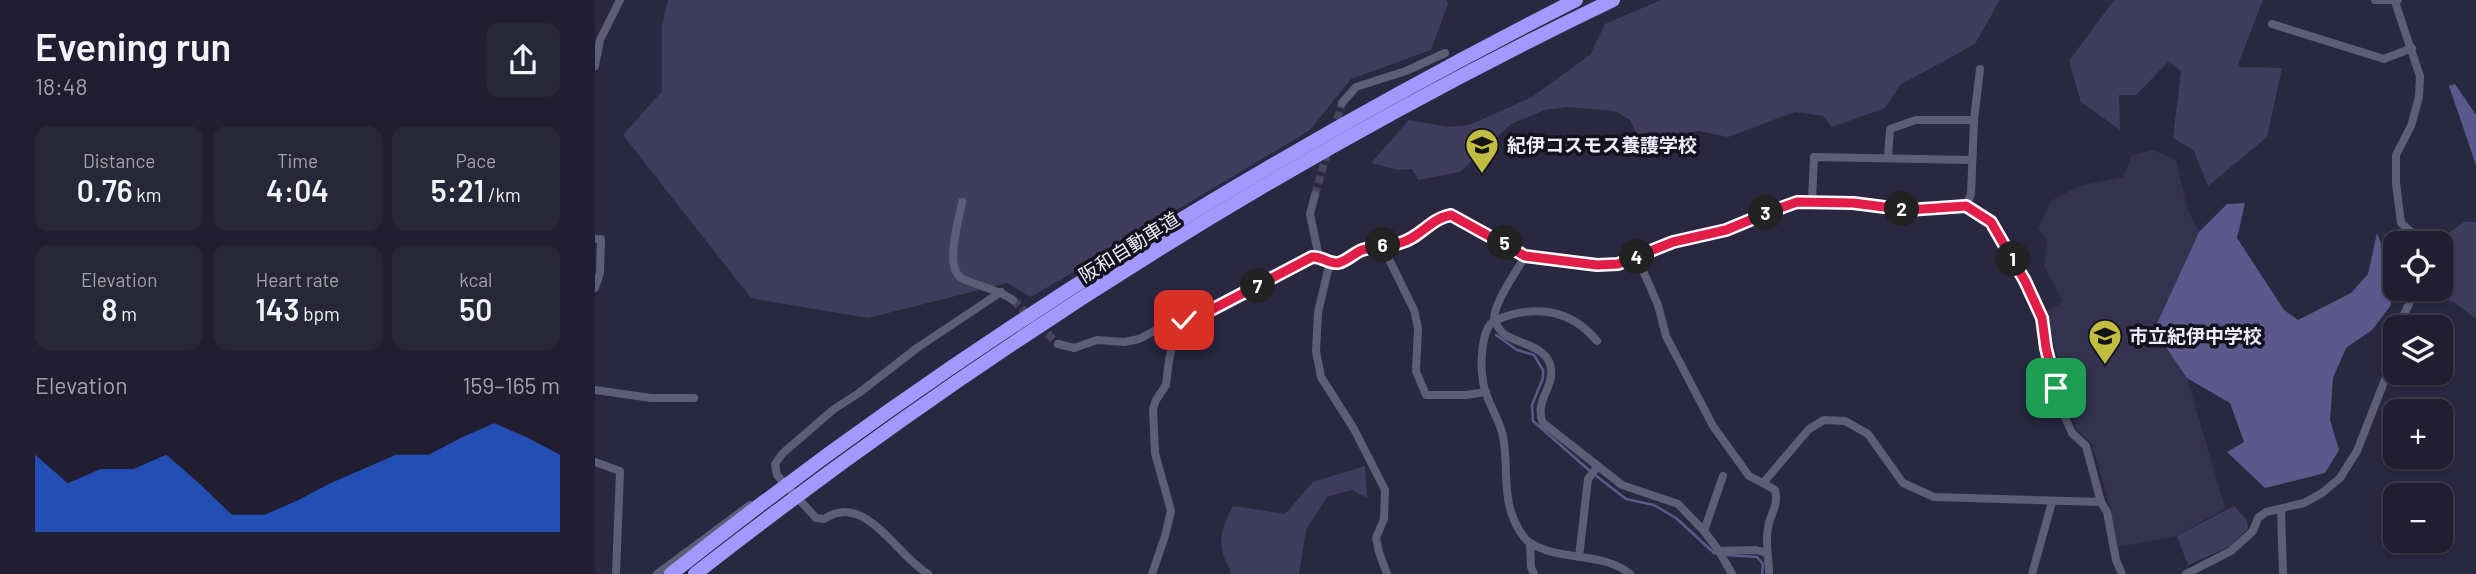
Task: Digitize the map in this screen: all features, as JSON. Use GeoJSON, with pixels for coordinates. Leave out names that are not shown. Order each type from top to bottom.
{"type":"FeatureCollection","features":[{"type":"Feature","properties":{"kind":"highway","name":"阪和自動車道"},"geometry":{"type":"LineString","coordinates":[[671,574],[871,423],[1137,247],[1359,115],[1576,0]]}},
{"type":"Feature","properties":{"kind":"highway","name":"阪和自動車道"},"geometry":{"type":"LineString","coordinates":[[695,574],[791,486],[877,437],[980,367],[1193,230],[1430,93],[1614,0]]}},
{"type":"Feature","properties":{"kind":"street"},"geometry":{"type":"LineString","coordinates":[[595,66],[600,40],[620,0]]}},
{"type":"Feature","properties":{"kind":"street"},"geometry":{"type":"LineString","coordinates":[[2375,0],[2397,1],[2420,76],[2419,97],[2411,126],[2396,155],[2401,223],[2410,231]]}},
{"type":"Feature","properties":{"kind":"street"},"geometry":{"type":"LineString","coordinates":[[2271,24],[2384,59],[2412,48]]}},
{"type":"Feature","properties":{"kind":"street"},"geometry":{"type":"LineString","coordinates":[[1342,103],[1356,88],[1406,71],[1445,53]]}},
{"type":"Feature","properties":{"kind":"street"},"geometry":{"type":"LineString","coordinates":[[1966,206],[1971,194],[1973,120],[1980,69]]}},
{"type":"Feature","properties":{"kind":"street"},"geometry":{"type":"LineString","coordinates":[[1888,157],[1890,129],[1916,120],[1973,120]]}},
{"type":"Feature","properties":{"kind":"street"},"geometry":{"type":"LineString","coordinates":[[1812,201],[1814,157],[1972,160]]}},
{"type":"Feature","properties":{"kind":"street"},"geometry":{"type":"LineString","coordinates":[[1315,195],[1310,214],[1319,257]]}},
{"type":"Feature","properties":{"kind":"street"},"geometry":{"type":"LineString","coordinates":[[962,202],[953,270],[960,278],[1001,292],[1013,300]]}},
{"type":"Feature","properties":{"kind":"street"},"geometry":{"type":"LineString","coordinates":[[1058,344],[1074,348],[1097,340],[1125,342],[1139,339],[1173,321],[1184,320],[1213,309],[1312,257],[1341,263],[1359,251],[1400,243],[1420,234],[1440,217],[1451,215],[1525,256],[1597,265],[1618,264],[1673,242],[1726,230],[1797,202],[1853,203],[1908,210],[1966,206],[1991,222],[2025,281],[2042,318],[2046,348],[2064,415],[2072,433],[2086,446],[2101,502],[2107,512],[2116,560],[2122,574]]}},
{"type":"Feature","properties":{"kind":"street"},"geometry":{"type":"LineString","coordinates":[[595,239],[601,239],[600,273],[595,288]]}},
{"type":"Feature","properties":{"kind":"street"},"geometry":{"type":"LineString","coordinates":[[1382,245],[1414,310],[1418,328],[1416,371],[1426,394],[1466,395],[1486,392]]}},
{"type":"Feature","properties":{"kind":"street"},"geometry":{"type":"LineString","coordinates":[[1525,256],[1493,312],[1494,321],[1502,333],[1537,348],[1549,361],[1552,374],[1539,407],[1543,423],[1622,485],[1678,504],[1704,531],[1732,574]]}},
{"type":"Feature","properties":{"kind":"street"},"geometry":{"type":"LineString","coordinates":[[1637,257],[1658,305],[1666,336],[1713,426],[1749,476],[1775,490],[1777,500],[1768,526],[1769,574]]}},
{"type":"Feature","properties":{"kind":"street"},"geometry":{"type":"LineString","coordinates":[[1330,262],[1318,312],[1316,351],[1321,377],[1354,429],[1385,489],[1384,519],[1376,538],[1387,574]]}},
{"type":"Feature","properties":{"kind":"street"},"geometry":{"type":"LineString","coordinates":[[927,574],[863,517],[847,511],[835,511],[824,519],[816,518],[791,486],[778,475],[775,464],[783,453],[834,409],[917,348],[1001,292]]}},
{"type":"Feature","properties":{"kind":"street"},"geometry":{"type":"LineString","coordinates":[[1534,574],[1529,543],[1512,517],[1507,503],[1503,435],[1483,381],[1484,334],[1487,325],[1512,313],[1543,312],[1565,315],[1585,326],[1597,341]]}},
{"type":"Feature","properties":{"kind":"street"},"geometry":{"type":"LineString","coordinates":[[1152,574],[1171,511],[1155,453],[1153,409],[1166,385],[1168,360],[1184,320]]}},
{"type":"Feature","properties":{"kind":"street"},"geometry":{"type":"LineString","coordinates":[[2186,574],[2231,551],[2253,531],[2258,518],[2266,512],[2304,503],[2322,494],[2340,478],[2357,451],[2383,385]]}},
{"type":"Feature","properties":{"kind":"street"},"geometry":{"type":"LineString","coordinates":[[595,390],[651,398],[694,398]]}},
{"type":"Feature","properties":{"kind":"street"},"geometry":{"type":"LineString","coordinates":[[1763,483],[1809,429],[1824,420],[1845,421],[1868,434],[1903,483],[1934,497],[2101,502]]}},
{"type":"Feature","properties":{"kind":"street"},"geometry":{"type":"LineString","coordinates":[[595,462],[620,471],[616,574]]}},
{"type":"Feature","properties":{"kind":"street"},"geometry":{"type":"LineString","coordinates":[[1579,557],[1588,479],[1598,466]]}},
{"type":"Feature","properties":{"kind":"street"},"geometry":{"type":"LineString","coordinates":[[1704,531],[1723,476]]}},
{"type":"Feature","properties":{"kind":"street"},"geometry":{"type":"LineString","coordinates":[[657,574],[791,486]]}},
{"type":"Feature","properties":{"kind":"street"},"geometry":{"type":"LineString","coordinates":[[2032,574],[2052,502]]}},
{"type":"Feature","properties":{"kind":"street"},"geometry":{"type":"LineString","coordinates":[[2281,509],[2283,574]]}},
{"type":"Feature","properties":{"kind":"street"},"geometry":{"type":"LineString","coordinates":[[1529,543],[1614,565],[1630,574]]}},
{"type":"Feature","properties":{"kind":"street"},"geometry":{"type":"LineString","coordinates":[[1719,551],[1756,550],[1767,553]]}},
{"type":"Feature","properties":{"kind":"shaded area"},"geometry":{"type":"Polygon","coordinates":[[[668,0],[1447,0],[1448,4],[1431,50],[1351,79],[1309,131],[1031,297],[1007,283],[868,318],[751,298],[623,135],[662,91],[662,25],[668,0]]]}},
{"type":"Feature","properties":{"kind":"shaded area"},"geometry":{"type":"Polygon","coordinates":[[[1661,0],[2000,0],[1975,44],[1900,85],[1885,108],[1832,127],[1823,116],[1795,112],[1728,137],[1699,131],[1640,141],[1630,120],[1615,111],[1567,107],[1545,110],[1511,124],[1460,172],[1418,180],[1412,169],[1398,170],[1371,163],[1409,120],[1448,127],[1469,125],[1532,97],[1590,55],[1605,24],[1661,0]]]}},
{"type":"Feature","properties":{"kind":"shaded area"},"geometry":{"type":"Polygon","coordinates":[[[2114,0],[2263,0],[2237,67],[2282,68],[2267,137],[2208,186],[2194,151],[2173,138],[2181,71],[2169,61],[2136,95],[2119,95],[2120,130],[2081,102],[2069,61],[2114,0]]]}},
{"type":"Feature","properties":{"kind":"shaded area"},"geometry":{"type":"Polygon","coordinates":[[[2455,84],[2476,115],[2476,165],[2449,86],[2455,84]]]}},
{"type":"Feature","properties":{"kind":"shaded area"},"geometry":{"type":"Polygon","coordinates":[[[2154,150],[2176,160],[2187,208],[2199,232],[2154,330],[2187,378],[2225,508],[2177,536],[2118,547],[2092,444],[2076,429],[2046,312],[2063,302],[2044,266],[2047,240],[2038,229],[2051,201],[2079,186],[2123,177],[2132,155],[2154,150]]]}},
{"type":"Feature","properties":{"kind":"shaded area"},"geometry":{"type":"Polygon","coordinates":[[[2245,203],[2237,238],[2284,310],[2298,320],[2351,293],[2368,274],[2377,233],[2383,249],[2383,301],[2391,301],[2391,305],[2372,330],[2346,348],[2333,378],[2330,420],[2339,450],[2325,473],[2265,488],[2227,452],[2244,442],[2230,403],[2187,378],[2154,330],[2199,232],[2227,204],[2245,203]]]}},
{"type":"Feature","properties":{"kind":"shaded area"},"geometry":{"type":"Polygon","coordinates":[[[2464,222],[2476,222],[2476,319],[2450,301],[2453,301],[2451,231],[2464,222]]]}},
{"type":"Feature","properties":{"kind":"shaded area"},"geometry":{"type":"Polygon","coordinates":[[[1365,466],[1367,498],[1352,490],[1327,497],[1306,530],[1299,574],[1230,574],[1221,538],[1233,506],[1285,514],[1313,482],[1365,466]]]}},
{"type":"Feature","properties":{"kind":"shaded area"},"geometry":{"type":"Polygon","coordinates":[[[2234,506],[2247,520],[2248,528],[2229,547],[2188,565],[2177,536],[2234,506]]]}},
{"type":"Feature","properties":{"kind":"waterway"},"geometry":{"type":"LineString","coordinates":[[1496,335],[1517,350],[1534,355],[1543,370],[1543,378],[1532,405],[1533,421],[1590,471]]}},
{"type":"Feature","properties":{"kind":"waterway"},"geometry":{"type":"LineString","coordinates":[[1595,475],[1626,499],[1654,505],[1676,518],[1714,553],[1719,554]]}},
{"type":"Feature","properties":{"kind":"waterway"},"geometry":{"type":"LineString","coordinates":[[1726,555],[1757,557],[1763,564],[1762,574]]}},
{"type":"Feature","properties":{"kind":"tunnel"},"geometry":{"type":"LineString","coordinates":[[1334,131],[1342,103]]}},
{"type":"Feature","properties":{"kind":"tunnel"},"geometry":{"type":"LineString","coordinates":[[1315,195],[1328,150]]}},
{"type":"Feature","properties":{"kind":"tunnel"},"geometry":{"type":"LineString","coordinates":[[1013,300],[1058,344]]}},
{"type":"Feature","properties":{"kind":"place","name":"紀伊コスモス養護学校"},"geometry":{"type":"Point","coordinates":[1482,175]}},
{"type":"Feature","properties":{"kind":"place","name":"市立紀伊中学校"},"geometry":{"type":"Point","coordinates":[2105,366]}},
{"type":"Feature","properties":{"kind":"route"},"geometry":{"type":"LineString","coordinates":[[1184,320],[1213,309],[1312,257],[1341,263],[1359,251],[1400,243],[1420,234],[1440,217],[1451,215],[1525,256],[1597,265],[1618,264],[1673,242],[1726,230],[1797,202],[1853,203],[1908,210],[1966,206],[1991,222],[2025,281],[2042,318],[2056,388]]}}]}
